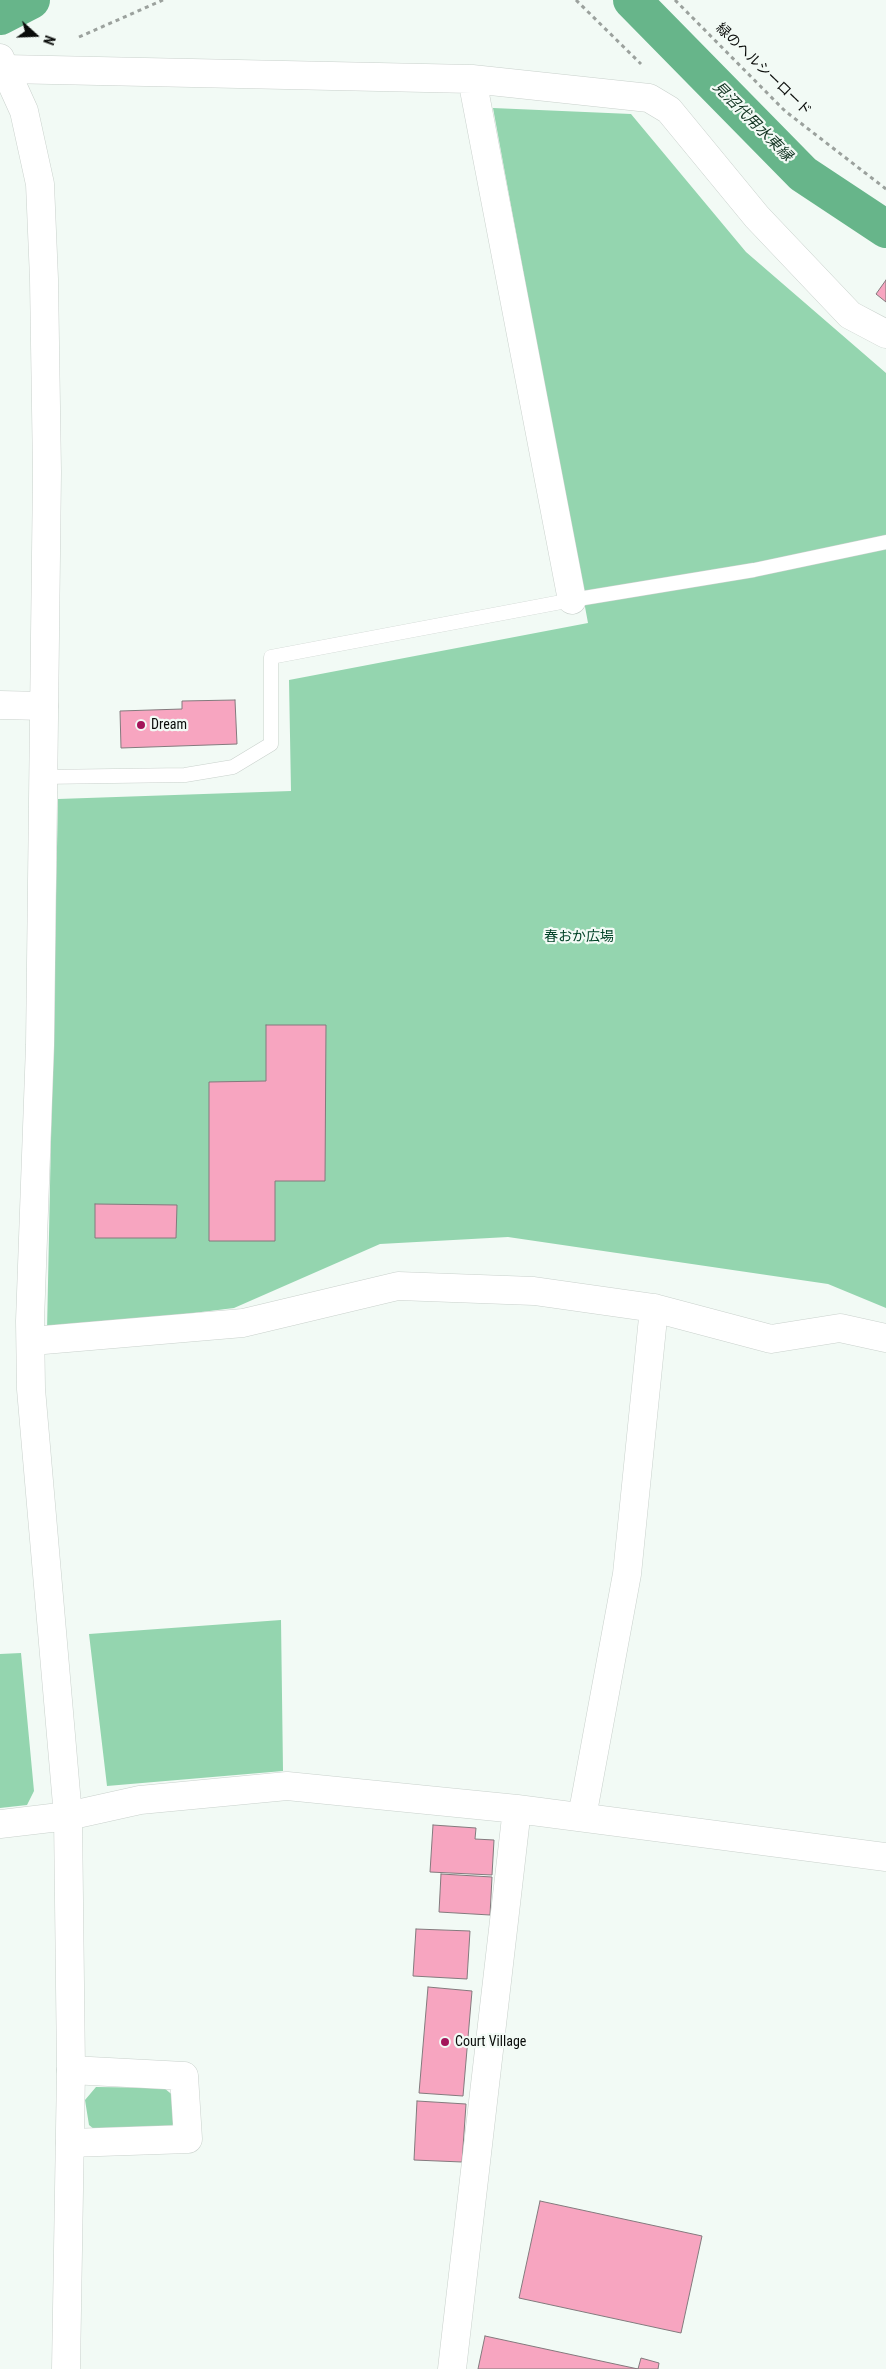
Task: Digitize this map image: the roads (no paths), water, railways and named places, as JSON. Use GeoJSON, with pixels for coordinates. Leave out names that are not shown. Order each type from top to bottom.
{"type":"FeatureCollection","features":[{"type":"Feature","properties":{"kind":"street"},"geometry":{"type":"LineString","coordinates":[[66,2369],[71,2070],[68,1816],[31,1389],[32,1341],[30,1311],[40,1045],[47,472],[44,279],[40,184],[24,111],[3,63],[472,79],[649,98],[668,110],[757,217],[850,315],[886,334]]}},
{"type":"Feature","properties":{"kind":"street"},"geometry":{"type":"LineString","coordinates":[[472,79],[572,600]]}},
{"type":"Feature","properties":{"kind":"street"},"geometry":{"type":"LineString","coordinates":[[0,705],[44,706]]}},
{"type":"Feature","properties":{"kind":"street"},"geometry":{"type":"LineString","coordinates":[[32,1341],[243,1323],[398,1286],[534,1291],[654,1308],[771,1339],[840,1328],[886,1338]]}},
{"type":"Feature","properties":{"kind":"street"},"geometry":{"type":"LineString","coordinates":[[582,1818],[627,1574],[654,1308]]}},
{"type":"Feature","properties":{"kind":"street"},"geometry":{"type":"LineString","coordinates":[[0,1824],[68,1816],[140,1800],[287,1786],[517,1809],[886,1857]]}},
{"type":"Feature","properties":{"kind":"street"},"geometry":{"type":"LineString","coordinates":[[452,2369],[517,1809]]}},
{"type":"Feature","properties":{"kind":"street"},"geometry":{"type":"LineString","coordinates":[[70,2144],[188,2139],[184,2076],[71,2070]]}},
{"type":"Feature","properties":{"kind":"lane"},"geometry":{"type":"LineString","coordinates":[[42,777],[185,775],[233,767],[271,744],[271,657],[572,600],[754,570],[886,542]]}},
{"type":"Feature","properties":{"kind":"waterway","name":"見沼代用水東縁"},"geometry":{"type":"LineString","coordinates":[[0,16],[31,0]]}},
{"type":"Feature","properties":{"kind":"waterway","name":"見沼代用水東縁"},"geometry":{"type":"LineString","coordinates":[[632,0],[803,174],[886,229]]}},
{"type":"Feature","properties":{"kind":"place","name":"Dream"},"geometry":{"type":"Point","coordinates":[141,725]}},
{"type":"Feature","properties":{"kind":"place","name":"Court Village"},"geometry":{"type":"Point","coordinates":[445,2042]}},
{"type":"Feature","properties":{"kind":"park label","name":"春おか広場"},"geometry":{"type":"Point","coordinates":[579,937]}}]}
